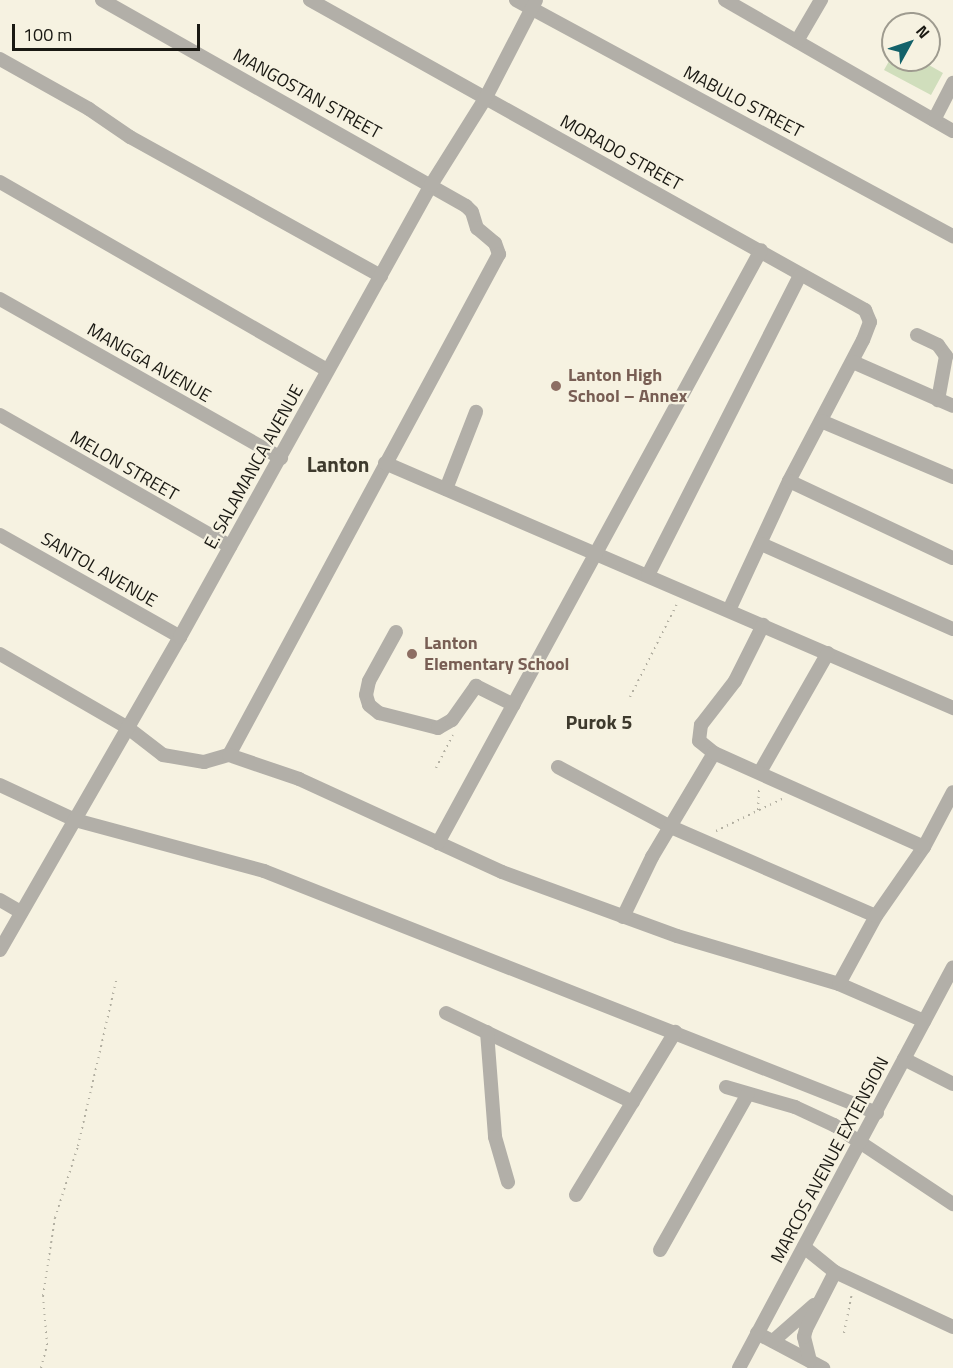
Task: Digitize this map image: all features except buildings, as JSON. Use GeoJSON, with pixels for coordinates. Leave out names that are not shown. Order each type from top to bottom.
{"type":"FeatureCollection","features":[{"type":"Feature","properties":{"kind":"street","name":"MANGOSTAN STREET"},"geometry":{"type":"LineString","coordinates":[[102,0],[431,185],[469,209],[477,228],[498,248],[499,258],[385,463]]}},
{"type":"Feature","properties":{"kind":"street","name":"MORADO STREET"},"geometry":{"type":"LineString","coordinates":[[310,0],[761,250],[800,274],[855,302],[869,317],[868,327],[853,362],[789,482],[729,610]]}},
{"type":"Feature","properties":{"kind":"street","name":"MABULO STREET"},"geometry":{"type":"LineString","coordinates":[[516,0],[533,4],[953,236]]}},
{"type":"Feature","properties":{"kind":"street"},"geometry":{"type":"LineString","coordinates":[[725,0],[953,131]]}},
{"type":"Feature","properties":{"kind":"street"},"geometry":{"type":"LineString","coordinates":[[797,41],[821,0]]}},
{"type":"Feature","properties":{"kind":"street","name":"E. SALAMANCA AVENUE"},"geometry":{"type":"LineString","coordinates":[[0,950],[281,458],[327,370],[431,185],[485,99],[533,4]]}},
{"type":"Feature","properties":{"kind":"street"},"geometry":{"type":"LineString","coordinates":[[0,59],[89,109],[130,137],[381,276]]}},
{"type":"Feature","properties":{"kind":"street"},"geometry":{"type":"LineString","coordinates":[[934,120],[953,83]]}},
{"type":"Feature","properties":{"kind":"street"},"geometry":{"type":"LineString","coordinates":[[0,183],[327,370]]}},
{"type":"Feature","properties":{"kind":"street"},"geometry":{"type":"LineString","coordinates":[[438,843],[598,554],[761,250]]}},
{"type":"Feature","properties":{"kind":"street"},"geometry":{"type":"LineString","coordinates":[[648,575],[800,274]]}},
{"type":"Feature","properties":{"kind":"street","name":"MANGGA AVENUE"},"geometry":{"type":"LineString","coordinates":[[0,299],[281,458]]}},
{"type":"Feature","properties":{"kind":"street"},"geometry":{"type":"LineString","coordinates":[[917,335],[938,345],[946,356],[938,400]]}},
{"type":"Feature","properties":{"kind":"street"},"geometry":{"type":"LineString","coordinates":[[853,362],[953,406]]}},
{"type":"Feature","properties":{"kind":"street"},"geometry":{"type":"LineString","coordinates":[[446,489],[477,412]]}},
{"type":"Feature","properties":{"kind":"street","name":"MELON STREET"},"geometry":{"type":"LineString","coordinates":[[0,416],[230,546]]}},
{"type":"Feature","properties":{"kind":"street"},"geometry":{"type":"LineString","coordinates":[[820,421],[953,477]]}},
{"type":"Feature","properties":{"kind":"street"},"geometry":{"type":"LineString","coordinates":[[229,755],[385,463],[953,708]]}},
{"type":"Feature","properties":{"kind":"street"},"geometry":{"type":"LineString","coordinates":[[789,482],[953,558]]}},
{"type":"Feature","properties":{"kind":"street","name":"SANTOL AVENUE"},"geometry":{"type":"LineString","coordinates":[[0,535],[180,637]]}},
{"type":"Feature","properties":{"kind":"street"},"geometry":{"type":"LineString","coordinates":[[761,544],[953,629]]}},
{"type":"Feature","properties":{"kind":"street"},"geometry":{"type":"LineString","coordinates":[[763,625],[735,681],[701,725],[699,741],[714,753],[924,847]]}},
{"type":"Feature","properties":{"kind":"street"},"geometry":{"type":"LineString","coordinates":[[396,632],[369,681],[369,705],[379,713],[438,728],[452,720],[476,686],[514,705]]}},
{"type":"Feature","properties":{"kind":"street"},"geometry":{"type":"LineString","coordinates":[[760,772],[828,653]]}},
{"type":"Feature","properties":{"kind":"street"},"geometry":{"type":"LineString","coordinates":[[0,654],[128,728],[144,744],[173,759],[204,762],[229,755],[299,780],[438,843],[623,917],[839,984],[924,1021]]}},
{"type":"Feature","properties":{"kind":"street"},"geometry":{"type":"LineString","coordinates":[[623,917],[714,753]]}},
{"type":"Feature","properties":{"kind":"street"},"geometry":{"type":"LineString","coordinates":[[558,767],[671,827],[876,916]]}},
{"type":"Feature","properties":{"kind":"street"},"geometry":{"type":"LineString","coordinates":[[0,785],[75,820],[264,871],[876,1113]]}},
{"type":"Feature","properties":{"kind":"street"},"geometry":{"type":"LineString","coordinates":[[839,984],[876,916],[924,847],[953,792]]}},
{"type":"Feature","properties":{"kind":"street"},"geometry":{"type":"LineString","coordinates":[[0,900],[21,912]]}},
{"type":"Feature","properties":{"kind":"street","name":"MARCOS AVENUE EXTENSION"},"geometry":{"type":"LineString","coordinates":[[739,1368],[953,968]]}},
{"type":"Feature","properties":{"kind":"street"},"geometry":{"type":"LineString","coordinates":[[446,1012],[633,1102]]}},
{"type":"Feature","properties":{"kind":"street"},"geometry":{"type":"LineString","coordinates":[[487,1032],[495,1137],[508,1182]]}},
{"type":"Feature","properties":{"kind":"street"},"geometry":{"type":"LineString","coordinates":[[576,1195],[675,1032]]}},
{"type":"Feature","properties":{"kind":"street"},"geometry":{"type":"LineString","coordinates":[[904,1059],[953,1084]]}},
{"type":"Feature","properties":{"kind":"street"},"geometry":{"type":"LineString","coordinates":[[726,1087],[795,1107],[861,1142],[953,1204]]}},
{"type":"Feature","properties":{"kind":"street"},"geometry":{"type":"LineString","coordinates":[[660,1250],[748,1094]]}},
{"type":"Feature","properties":{"kind":"street"},"geometry":{"type":"LineString","coordinates":[[804,1247],[836,1272],[854,1282],[952,1325]]}},
{"type":"Feature","properties":{"kind":"street"},"geometry":{"type":"LineString","coordinates":[[810,1361],[804,1337],[817,1303],[836,1272]]}},
{"type":"Feature","properties":{"kind":"street"},"geometry":{"type":"LineString","coordinates":[[773,1341],[817,1303]]}},
{"type":"Feature","properties":{"kind":"street"},"geometry":{"type":"LineString","coordinates":[[757,1333],[823,1368]]}},
{"type":"Feature","properties":{"kind":"path"},"geometry":{"type":"LineString","coordinates":[[630,697],[684,591]]}},
{"type":"Feature","properties":{"kind":"path"},"geometry":{"type":"LineString","coordinates":[[758,810],[760,772]]}},
{"type":"Feature","properties":{"kind":"path"},"geometry":{"type":"LineString","coordinates":[[700,840],[758,810],[805,792]]}},
{"type":"Feature","properties":{"kind":"path"},"geometry":{"type":"LineString","coordinates":[[41,1368],[47,1346],[43,1296],[55,1218],[78,1146],[117,977]]}},
{"type":"Feature","properties":{"kind":"path"},"geometry":{"type":"LineString","coordinates":[[844,1333],[854,1282]]}},
{"type":"Feature","properties":{"kind":"green space"},"geometry":{"type":"Polygon","coordinates":[[[888,72],[941,72],[943,73],[931,95],[888,72]]]}},
{"type":"Feature","properties":{"kind":"place","name":"Lanton High School – Annex"},"geometry":{"type":"Point","coordinates":[556,386]}},
{"type":"Feature","properties":{"kind":"place","name":"Lanton Elementary School"},"geometry":{"type":"Point","coordinates":[412,654]}},
{"type":"Feature","properties":{"kind":"district","name":"Lanton"},"geometry":{"type":"Point","coordinates":[338,464]}},
{"type":"Feature","properties":{"kind":"district","name":"Purok 5"},"geometry":{"type":"Point","coordinates":[599,721]}}]}
